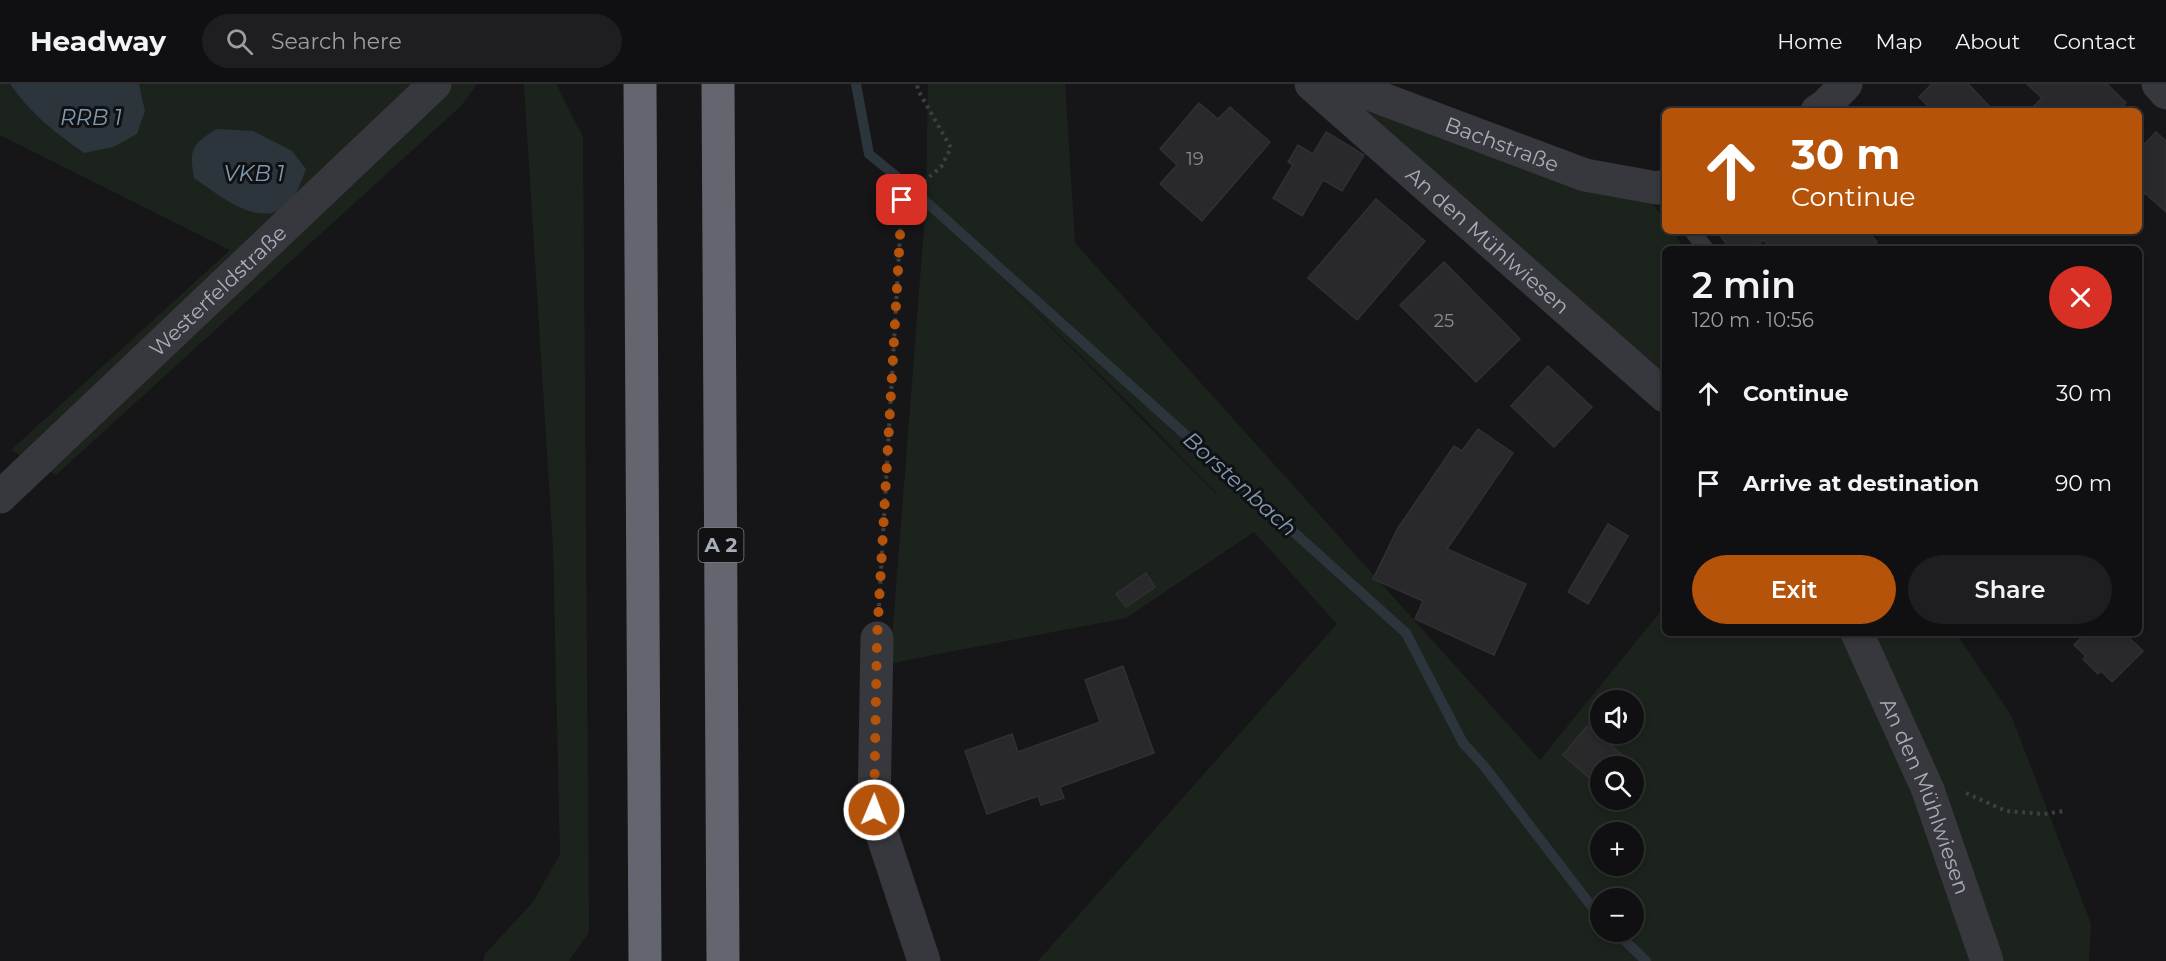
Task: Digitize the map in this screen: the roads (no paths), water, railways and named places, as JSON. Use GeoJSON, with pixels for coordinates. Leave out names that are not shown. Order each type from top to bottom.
{"type":"FeatureCollection","features":[{"type":"Feature","properties":{"kind":"highway"},"geometry":{"type":"LineString","coordinates":[[640,84],[645,961]]}},
{"type":"Feature","properties":{"kind":"highway","name":"A 2"},"geometry":{"type":"LineString","coordinates":[[718,84],[723,961]]}},
{"type":"Feature","properties":{"kind":"street","name":"Westerfeldstraße"},"geometry":{"type":"LineString","coordinates":[[0,497],[435,84]]}},
{"type":"Feature","properties":{"kind":"street","name":"An den Mühlwiesen"},"geometry":{"type":"LineString","coordinates":[[1311,84],[1662,393]]}},
{"type":"Feature","properties":{"kind":"street","name":"Bachstraße"},"geometry":{"type":"LineString","coordinates":[[1343,84],[1585,175],[1662,190]]}},
{"type":"Feature","properties":{"kind":"street"},"geometry":{"type":"LineString","coordinates":[[1822,108],[1846,84]]}},
{"type":"Feature","properties":{"kind":"street"},"geometry":{"type":"LineString","coordinates":[[2158,84],[2166,93]]}},
{"type":"Feature","properties":{"kind":"street","name":"An den Mühlwiesen"},"geometry":{"type":"LineString","coordinates":[[1858,636],[1928,790],[1987,961]]}},
{"type":"Feature","properties":{"kind":"street"},"geometry":{"type":"LineString","coordinates":[[877,638],[874,810],[924,961]]}},
{"type":"Feature","properties":{"kind":"lane"},"geometry":{"type":"LineString","coordinates":[[1694,234],[1704,246]]}},
{"type":"Feature","properties":{"kind":"water","name":"RRB 1"},"geometry":{"type":"Polygon","coordinates":[[[10,84],[139,84],[145,111],[137,134],[113,147],[84,153],[44,122],[10,84]]]}},
{"type":"Feature","properties":{"kind":"water","name":"VKB 1"},"geometry":{"type":"Polygon","coordinates":[[[216,129],[253,131],[292,151],[306,169],[290,203],[275,212],[263,214],[251,211],[238,207],[194,178],[192,154],[194,149],[202,139],[216,129]]]}},
{"type":"Feature","properties":{"kind":"waterway","name":"Borstenbach"},"geometry":{"type":"LineString","coordinates":[[856,84],[869,154],[913,190],[1406,633],[1463,743],[1484,766],[1590,904]]}},
{"type":"Feature","properties":{"kind":"waterway","name":"Borstenbach"},"geometry":{"type":"LineString","coordinates":[[1626,942],[1646,961]]}}]}
